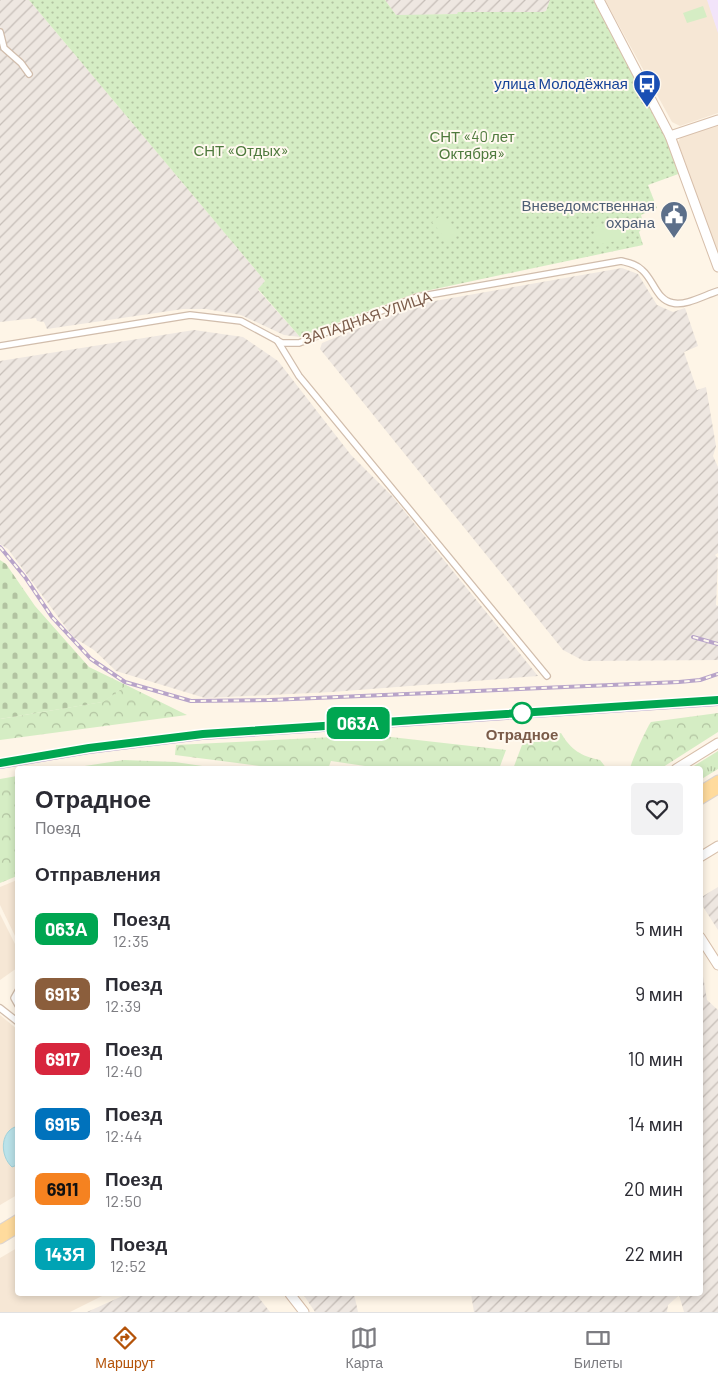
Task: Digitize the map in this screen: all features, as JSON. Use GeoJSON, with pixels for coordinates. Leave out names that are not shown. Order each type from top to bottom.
{"type":"FeatureCollection","features":[{"type":"Feature","properties":{"kind":"main road"},"geometry":{"type":"LineString","coordinates":[[703,789],[718,780]]}},
{"type":"Feature","properties":{"kind":"main road"},"geometry":{"type":"LineString","coordinates":[[703,798],[718,789]]}},
{"type":"Feature","properties":{"kind":"main road"},"geometry":{"type":"LineString","coordinates":[[0,1230],[15,1221]]}},
{"type":"Feature","properties":{"kind":"main road"},"geometry":{"type":"LineString","coordinates":[[0,1239],[15,1230]]}},
{"type":"Feature","properties":{"kind":"street"},"geometry":{"type":"LineString","coordinates":[[599,0],[670,136],[718,267]]}},
{"type":"Feature","properties":{"kind":"street"},"geometry":{"type":"LineString","coordinates":[[0,32],[4,48],[21,63],[29,74]]}},
{"type":"Feature","properties":{"kind":"street"},"geometry":{"type":"LineString","coordinates":[[670,136],[718,120]]}},
{"type":"Feature","properties":{"kind":"street","name":"ЗАПАДНАЯ УЛИЦА"},"geometry":{"type":"LineString","coordinates":[[0,346],[190,315],[242,321],[282,343],[299,343],[417,297],[621,260],[634,264],[643,270],[662,298],[674,304],[718,291]]}},
{"type":"Feature","properties":{"kind":"street"},"geometry":{"type":"LineString","coordinates":[[277,340],[299,376],[547,676]]}},
{"type":"Feature","properties":{"kind":"street"},"geometry":{"type":"LineString","coordinates":[[681,766],[718,743]]}},
{"type":"Feature","properties":{"kind":"street"},"geometry":{"type":"LineString","coordinates":[[703,855],[718,846]]}},
{"type":"Feature","properties":{"kind":"street"},"geometry":{"type":"LineString","coordinates":[[703,941],[718,965]]}},
{"type":"Feature","properties":{"kind":"street"},"geometry":{"type":"LineString","coordinates":[[0,1008],[15,1020]]}},
{"type":"Feature","properties":{"kind":"street"},"geometry":{"type":"LineString","coordinates":[[292,1296],[304,1312]]}},
{"type":"Feature","properties":{"kind":"shaded area"},"geometry":{"type":"Polygon","coordinates":[[[0,0],[29,0],[265,281],[258,290],[300,337],[284,335],[241,315],[206,309],[183,309],[47,329],[44,322],[37,321],[36,318],[0,322],[0,0]]]}},
{"type":"Feature","properties":{"kind":"shaded area"},"geometry":{"type":"Polygon","coordinates":[[[385,0],[550,0],[546,11],[542,12],[465,12],[457,14],[396,15],[385,0]]]}},
{"type":"Feature","properties":{"kind":"shaded area"},"geometry":{"type":"Polygon","coordinates":[[[605,0],[718,0],[718,113],[680,126],[672,122],[605,0]]]}},
{"type":"Feature","properties":{"kind":"shaded area"},"geometry":{"type":"Polygon","coordinates":[[[707,0],[718,0],[718,33],[707,0]]]}},
{"type":"Feature","properties":{"kind":"shaded area"},"geometry":{"type":"Polygon","coordinates":[[[718,124],[718,257],[678,142],[681,137],[718,124]]]}},
{"type":"Feature","properties":{"kind":"shaded area"},"geometry":{"type":"Polygon","coordinates":[[[622,268],[638,274],[657,305],[673,312],[685,308],[698,346],[684,352],[697,390],[706,387],[716,446],[713,456],[718,467],[718,553],[715,555],[718,558],[716,605],[718,606],[718,660],[584,661],[563,650],[320,349],[322,343],[418,304],[622,268]]]}},
{"type":"Feature","properties":{"kind":"shaded area"},"geometry":{"type":"Polygon","coordinates":[[[194,330],[243,337],[278,361],[351,455],[392,496],[538,676],[332,692],[205,698],[116,671],[94,650],[73,637],[8,549],[0,544],[0,361],[194,330]]]}},
{"type":"Feature","properties":{"kind":"shaded area"},"geometry":{"type":"Polygon","coordinates":[[[15,881],[15,936],[0,905],[0,887],[15,881]]]}},
{"type":"Feature","properties":{"kind":"shaded area"},"geometry":{"type":"Polygon","coordinates":[[[718,887],[718,930],[703,907],[703,896],[718,887]]]}},
{"type":"Feature","properties":{"kind":"shaded area"},"geometry":{"type":"Polygon","coordinates":[[[0,914],[15,944],[15,969],[0,980],[0,914]]]}},
{"type":"Feature","properties":{"kind":"shaded area"},"geometry":{"type":"Polygon","coordinates":[[[703,976],[707,1000],[718,1010],[718,1312],[684,1312],[679,1296],[703,1296],[703,976]]]}},
{"type":"Feature","properties":{"kind":"shaded area"},"geometry":{"type":"Polygon","coordinates":[[[0,1015],[15,1028],[15,1196],[0,1205],[0,1015]]]}},
{"type":"Feature","properties":{"kind":"shaded area"},"geometry":{"type":"Polygon","coordinates":[[[15,1249],[15,1296],[102,1296],[70,1312],[0,1312],[0,1258],[15,1249]]]}},
{"type":"Feature","properties":{"kind":"shaded area"},"geometry":{"type":"Polygon","coordinates":[[[123,1296],[258,1296],[270,1312],[87,1312],[123,1296]]]}},
{"type":"Feature","properties":{"kind":"shaded area"},"geometry":{"type":"Polygon","coordinates":[[[304,1296],[354,1296],[358,1312],[315,1312],[304,1296]]]}},
{"type":"Feature","properties":{"kind":"shaded area"},"geometry":{"type":"Polygon","coordinates":[[[471,1296],[678,1296],[668,1305],[667,1312],[474,1312],[471,1296]]]}},
{"type":"Feature","properties":{"kind":"green space","name":"СНТ «40 лет Октября»"},"geometry":{"type":"Polygon","coordinates":[[[29,0],[385,0],[396,15],[457,14],[458,12],[542,12],[546,11],[550,0],[594,0],[667,138],[681,173],[648,185],[657,208],[641,215],[644,226],[639,232],[643,245],[416,293],[300,337],[258,289],[265,281],[29,0]]]}},
{"type":"Feature","properties":{"kind":"green space"},"geometry":{"type":"Polygon","coordinates":[[[703,6],[707,17],[687,23],[683,13],[703,6]]]}},
{"type":"Feature","properties":{"kind":"green space"},"geometry":{"type":"Polygon","coordinates":[[[441,215],[457,235],[448,242],[432,222],[441,215]]]}},
{"type":"Feature","properties":{"kind":"green space"},"geometry":{"type":"Polygon","coordinates":[[[621,221],[625,239],[597,245],[593,227],[621,221]]]}},
{"type":"Feature","properties":{"kind":"green space"},"geometry":{"type":"Polygon","coordinates":[[[0,560],[6,564],[35,606],[89,667],[124,684],[124,687],[103,702],[0,719],[0,560]]]}},
{"type":"Feature","properties":{"kind":"green space"},"geometry":{"type":"Polygon","coordinates":[[[124,684],[187,715],[0,740],[0,719],[102,702],[124,687],[124,684]]]}},
{"type":"Feature","properties":{"kind":"green space"},"geometry":{"type":"Polygon","coordinates":[[[718,713],[718,732],[665,766],[631,766],[651,722],[718,713]]]}},
{"type":"Feature","properties":{"kind":"green space"},"geometry":{"type":"Polygon","coordinates":[[[561,733],[573,748],[582,754],[600,760],[605,766],[514,766],[522,745],[561,733]]]}},
{"type":"Feature","properties":{"kind":"green space"},"geometry":{"type":"Polygon","coordinates":[[[373,735],[506,750],[500,766],[365,766],[331,761],[329,766],[261,766],[175,755],[176,745],[373,735]]]}},
{"type":"Feature","properties":{"kind":"green space"},"geometry":{"type":"Polygon","coordinates":[[[718,751],[718,769],[703,778],[703,766],[694,766],[718,751]]]}},
{"type":"Feature","properties":{"kind":"green space"},"geometry":{"type":"Polygon","coordinates":[[[124,760],[175,762],[202,766],[85,766],[124,760]]]}},
{"type":"Feature","properties":{"kind":"green space"},"geometry":{"type":"Polygon","coordinates":[[[15,776],[15,877],[0,883],[0,779],[15,776]]]}},
{"type":"Feature","properties":{"kind":"water"},"geometry":{"type":"Polygon","coordinates":[[[15,1127],[15,1166],[12,1167],[5,1157],[3,1145],[4,1139],[10,1130],[15,1127]]]}},
{"type":"Feature","properties":{"kind":"railway"},"geometry":{"type":"LineString","coordinates":[[0,547],[25,577],[52,617],[91,659],[125,682],[191,701],[270,700],[679,682],[700,680],[718,674]]}},
{"type":"Feature","properties":{"kind":"railway"},"geometry":{"type":"LineString","coordinates":[[693,637],[718,644]]}},
{"type":"Feature","properties":{"kind":"railway"},"geometry":{"type":"LineString","coordinates":[[0,767],[89,752],[202,738],[718,704]]}},
{"type":"Feature","properties":{"kind":"train","name":"063А"},"geometry":{"type":"LineString","coordinates":[[0,763],[89,748],[203,734],[718,700]]}},
{"type":"Feature","properties":{"kind":"place","name":"улица Молодёжная"},"geometry":{"type":"Point","coordinates":[647,108]}},
{"type":"Feature","properties":{"kind":"place","name":"Вневедомственная охрана"},"geometry":{"type":"Point","coordinates":[674,239]}},
{"type":"Feature","properties":{"kind":"place","name":"Отрадное"},"geometry":{"type":"Point","coordinates":[522,713]}},
{"type":"Feature","properties":{"kind":"park label","name":"СНТ «Отдых»"},"geometry":{"type":"Point","coordinates":[241,151]}}]}
